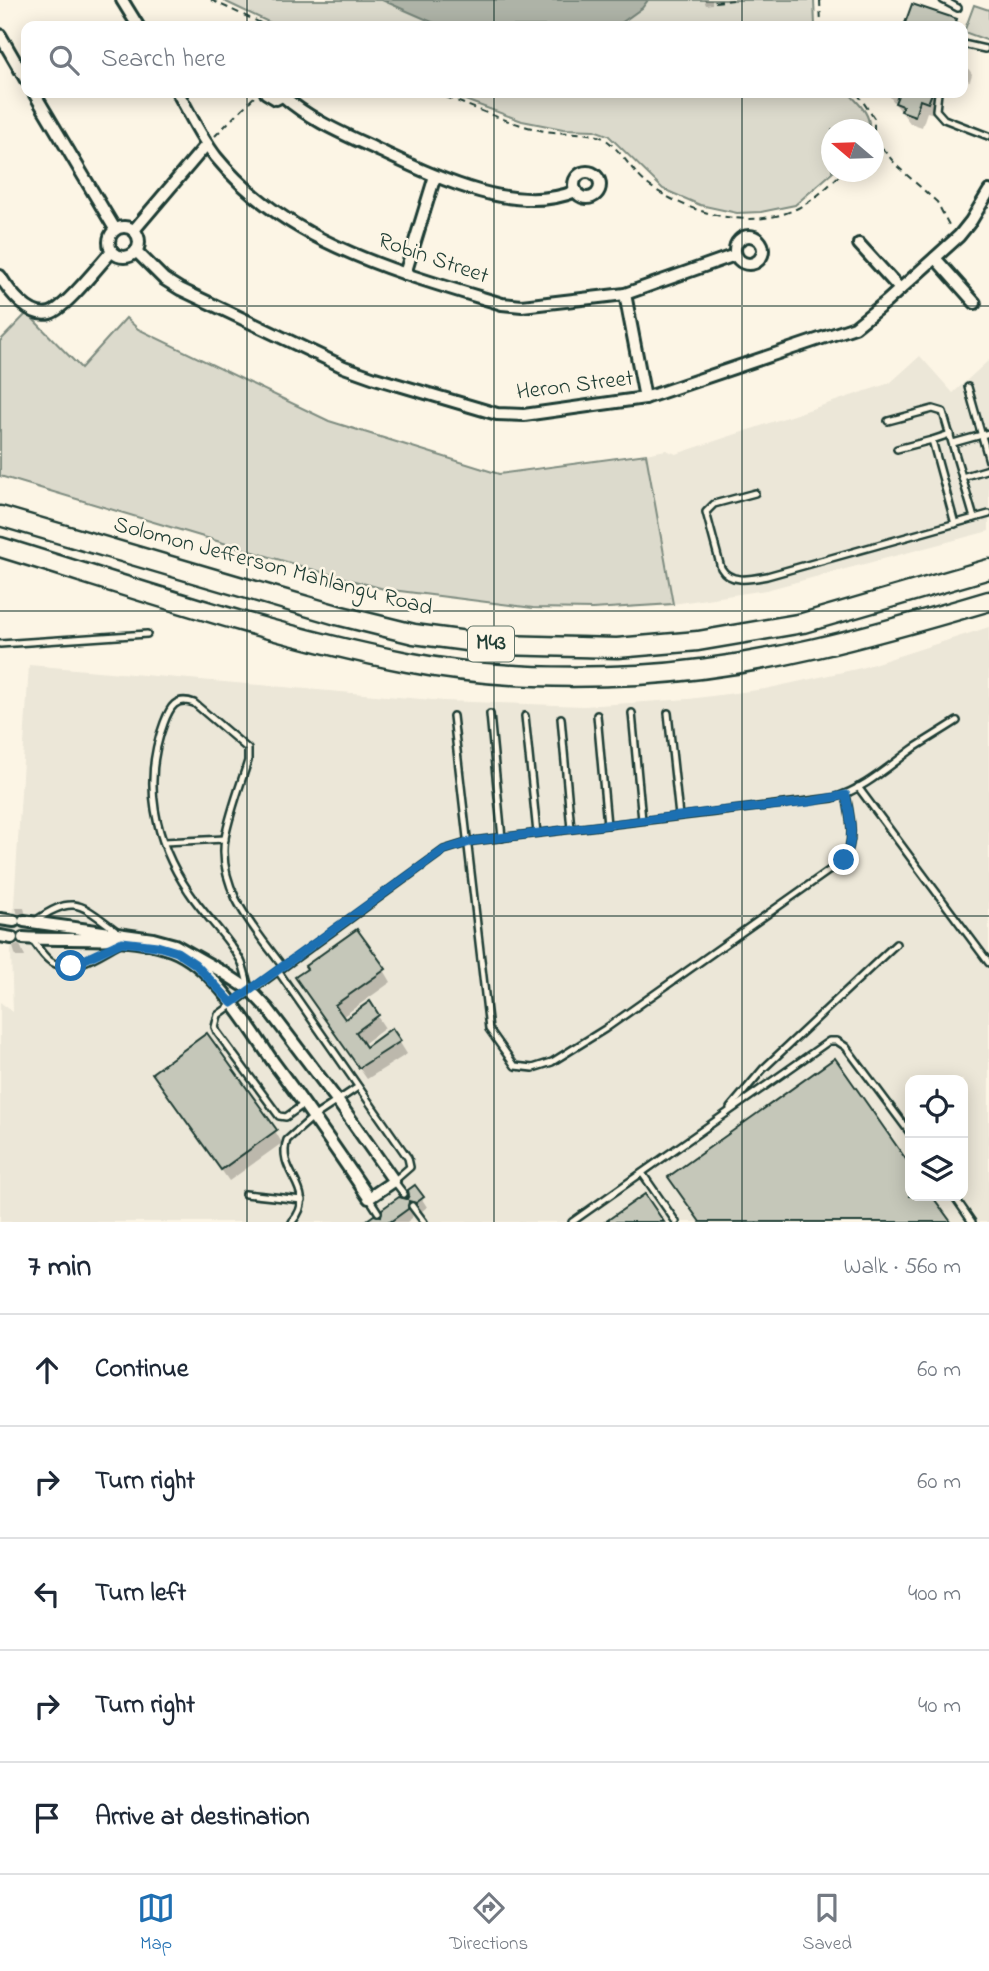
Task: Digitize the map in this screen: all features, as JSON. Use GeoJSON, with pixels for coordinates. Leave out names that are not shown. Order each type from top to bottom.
{"type":"FeatureCollection","features":[{"type":"Feature","properties":{"kind":"main road","name":"Solomon Jefferson Mahlangu Road"},"geometry":{"type":"LineString","coordinates":[[0,516],[337,615],[414,634],[497,645],[617,648],[698,641],[803,623],[989,569]]}},
{"type":"Feature","properties":{"kind":"main road","name":"M43"},"geometry":{"type":"LineString","coordinates":[[0,547],[198,608],[342,647],[408,662],[530,675],[640,675],[743,663],[821,647],[989,601]]}},
{"type":"Feature","properties":{"kind":"street"},"geometry":{"type":"LineString","coordinates":[[122,0],[135,21]]}},
{"type":"Feature","properties":{"kind":"street"},"geometry":{"type":"LineString","coordinates":[[0,35],[21,71]]}},
{"type":"Feature","properties":{"kind":"street"},"geometry":{"type":"LineString","coordinates":[[37,98],[115,229]]}},
{"type":"Feature","properties":{"kind":"street","name":"Robin Street"},"geometry":{"type":"LineString","coordinates":[[181,98],[220,161],[284,219],[384,267],[512,306],[625,294],[736,255]]}},
{"type":"Feature","properties":{"kind":"street"},"geometry":{"type":"LineString","coordinates":[[288,98],[309,116],[435,176],[514,198],[541,199],[576,191]]}},
{"type":"Feature","properties":{"kind":"street"},"geometry":{"type":"LineString","coordinates":[[134,230],[207,144]]}},
{"type":"Feature","properties":{"kind":"street"},"geometry":{"type":"LineString","coordinates":[[405,274],[435,176]]}},
{"type":"Feature","properties":{"kind":"street","name":"Heron Street"},"geometry":{"type":"LineString","coordinates":[[136,251],[164,279],[180,289],[344,367],[375,379],[497,414],[524,415],[645,398],[855,327],[969,225],[989,191]]}},
{"type":"Feature","properties":{"kind":"street"},"geometry":{"type":"LineString","coordinates":[[124,226],[134,230],[139,242],[136,251],[131,255],[121,257],[112,251],[109,242],[115,229],[124,226]]}},
{"type":"Feature","properties":{"kind":"street"},"geometry":{"type":"LineString","coordinates":[[859,244],[900,289]]}},
{"type":"Feature","properties":{"kind":"street"},"geometry":{"type":"LineString","coordinates":[[0,276],[10,290],[36,313],[48,314],[62,306],[112,251]]}},
{"type":"Feature","properties":{"kind":"street"},"geometry":{"type":"LineString","coordinates":[[935,258],[975,303]]}},
{"type":"Feature","properties":{"kind":"street"},"geometry":{"type":"LineString","coordinates":[[625,294],[645,398]]}},
{"type":"Feature","properties":{"kind":"street"},"geometry":{"type":"LineString","coordinates":[[0,919],[124,939],[177,952],[195,964],[232,1003],[369,1198],[394,1181],[268,1009],[250,990],[221,971],[174,945],[124,939],[0,936]]}},
{"type":"Feature","properties":{"kind":"lane"},"geometry":{"type":"LineString","coordinates":[[943,0],[958,8]]}},
{"type":"Feature","properties":{"kind":"lane"},"geometry":{"type":"LineString","coordinates":[[968,45],[985,49]]}},
{"type":"Feature","properties":{"kind":"lane"},"geometry":{"type":"LineString","coordinates":[[937,98],[936,110],[944,119],[988,136]]}},
{"type":"Feature","properties":{"kind":"lane"},"geometry":{"type":"LineString","coordinates":[[968,387],[989,461]]}},
{"type":"Feature","properties":{"kind":"lane"},"geometry":{"type":"LineString","coordinates":[[888,421],[933,409],[943,412],[974,518]]}},
{"type":"Feature","properties":{"kind":"lane"},"geometry":{"type":"LineString","coordinates":[[953,443],[989,433]]}},
{"type":"Feature","properties":{"kind":"lane"},"geometry":{"type":"LineString","coordinates":[[897,449],[950,434]]}},
{"type":"Feature","properties":{"kind":"lane"},"geometry":{"type":"LineString","coordinates":[[932,440],[955,524]]}},
{"type":"Feature","properties":{"kind":"lane"},"geometry":{"type":"LineString","coordinates":[[962,477],[989,469]]}},
{"type":"Feature","properties":{"kind":"lane"},"geometry":{"type":"LineString","coordinates":[[755,493],[714,504],[706,512],[721,568],[724,574],[731,578],[767,576],[989,514]]}},
{"type":"Feature","properties":{"kind":"lane"},"geometry":{"type":"LineString","coordinates":[[0,644],[147,634]]}},
{"type":"Feature","properties":{"kind":"lane"},"geometry":{"type":"LineString","coordinates":[[250,990],[241,962],[174,868],[156,819],[151,792],[152,767],[169,709],[175,702],[185,700],[194,704],[248,749],[248,761],[225,839],[227,875],[235,898],[410,1163],[408,1171],[394,1181],[404,1194]]}},
{"type":"Feature","properties":{"kind":"lane"},"geometry":{"type":"LineString","coordinates":[[632,713],[642,820]]}},
{"type":"Feature","properties":{"kind":"lane"},"geometry":{"type":"LineString","coordinates":[[668,713],[679,816]]}},
{"type":"Feature","properties":{"kind":"lane"},"geometry":{"type":"LineString","coordinates":[[490,715],[502,838]]}},
{"type":"Feature","properties":{"kind":"lane"},"geometry":{"type":"LineString","coordinates":[[597,715],[607,825]]}},
{"type":"Feature","properties":{"kind":"lane"},"geometry":{"type":"LineString","coordinates":[[453,716],[489,1029],[515,1066],[533,1068],[552,1062],[605,1029],[844,860],[850,850],[851,837],[846,795]]}},
{"type":"Feature","properties":{"kind":"lane"},"geometry":{"type":"LineString","coordinates":[[525,716],[537,833]]}},
{"type":"Feature","properties":{"kind":"lane"},"geometry":{"type":"LineString","coordinates":[[561,718],[571,829]]}},
{"type":"Feature","properties":{"kind":"lane"},"geometry":{"type":"LineString","coordinates":[[304,1104],[286,1117],[279,1116],[217,1032],[215,1027],[218,1015],[444,850],[466,843],[537,833],[808,802],[846,795],[957,721]]}},
{"type":"Feature","properties":{"kind":"lane"},"geometry":{"type":"LineString","coordinates":[[858,787],[989,963]]}},
{"type":"Feature","properties":{"kind":"lane"},"geometry":{"type":"LineString","coordinates":[[164,842],[225,839]]}},
{"type":"Feature","properties":{"kind":"lane"},"geometry":{"type":"LineString","coordinates":[[22,938],[50,961],[64,966],[78,964],[124,939],[92,913],[75,905],[60,905],[23,922]]}},
{"type":"Feature","properties":{"kind":"lane"},"geometry":{"type":"LineString","coordinates":[[723,1116],[763,1069],[896,944]]}},
{"type":"Feature","properties":{"kind":"lane"},"geometry":{"type":"LineString","coordinates":[[572,1222],[817,1047],[832,1040],[846,1047],[905,1126]]}},
{"type":"Feature","properties":{"kind":"lane"},"geometry":{"type":"LineString","coordinates":[[292,1222],[302,1200],[300,1190],[284,1160],[284,1149],[289,1137],[313,1117],[358,1087]]}},
{"type":"Feature","properties":{"kind":"lane"},"geometry":{"type":"LineString","coordinates":[[642,1173],[676,1222]]}},
{"type":"Feature","properties":{"kind":"lane"},"geometry":{"type":"LineString","coordinates":[[245,1194],[302,1200]]}},
{"type":"Feature","properties":{"kind":"lane"},"geometry":{"type":"LineString","coordinates":[[369,1198],[378,1212]]}},
{"type":"Feature","properties":{"kind":"lane"},"geometry":{"type":"LineString","coordinates":[[957,1201],[972,1222]]}},
{"type":"Feature","properties":{"kind":"lane"},"geometry":{"type":"LineString","coordinates":[[412,1206],[424,1222]]}},
{"type":"Feature","properties":{"kind":"path"},"geometry":{"type":"LineString","coordinates":[[211,0],[256,21]]}},
{"type":"Feature","properties":{"kind":"path"},"geometry":{"type":"LineString","coordinates":[[715,2],[733,0]]}},
{"type":"Feature","properties":{"kind":"path"},"geometry":{"type":"LineString","coordinates":[[820,0],[821,21]]}},
{"type":"Feature","properties":{"kind":"path"},"geometry":{"type":"LineString","coordinates":[[207,144],[253,98]]}},
{"type":"Feature","properties":{"kind":"path"},"geometry":{"type":"LineString","coordinates":[[449,98],[530,128],[605,139],[645,182],[666,196],[692,208],[723,217],[757,218],[797,209],[832,182]]}},
{"type":"Feature","properties":{"kind":"path"},"geometry":{"type":"LineString","coordinates":[[860,98],[874,119]]}},
{"type":"Feature","properties":{"kind":"path"},"geometry":{"type":"LineString","coordinates":[[884,151],[937,202],[954,234]]}},
{"type":"Feature","properties":{"kind":"shaded area"},"geometry":{"type":"Polygon","coordinates":[[[222,0],[814,0],[815,21],[266,21],[222,0]]]}},
{"type":"Feature","properties":{"kind":"shaded area"},"geometry":{"type":"Polygon","coordinates":[[[382,0],[648,0],[624,21],[430,21],[382,0]]]}},
{"type":"Feature","properties":{"kind":"shaded area"},"geometry":{"type":"Polygon","coordinates":[[[974,5],[989,10],[989,41],[968,33],[968,21],[974,5]]]}},
{"type":"Feature","properties":{"kind":"shaded area"},"geometry":{"type":"Polygon","coordinates":[[[460,98],[854,98],[868,119],[821,119],[821,182],[795,205],[761,212],[737,213],[700,205],[663,189],[608,135],[594,130],[563,129],[522,121],[460,98]]]}},
{"type":"Feature","properties":{"kind":"shaded area"},"geometry":{"type":"Polygon","coordinates":[[[27,313],[81,368],[126,318],[138,329],[329,421],[499,474],[646,454],[673,604],[592,609],[533,608],[384,589],[0,476],[0,341],[27,313]]]}},
{"type":"Feature","properties":{"kind":"shaded area"},"geometry":{"type":"Polygon","coordinates":[[[920,356],[953,393],[989,360],[989,531],[766,590],[673,604],[646,454],[666,450],[676,454],[890,383],[920,356]]]}},
{"type":"Feature","properties":{"kind":"shaded area"},"geometry":{"type":"Polygon","coordinates":[[[989,627],[989,1222],[0,1222],[0,1002],[13,1012],[11,952],[29,665],[444,701],[584,706],[689,699],[765,689],[861,668],[989,627]]]}},
{"type":"Feature","properties":{"kind":"building"},"geometry":{"type":"Polygon","coordinates":[[[912,4],[957,19],[956,21],[906,21],[912,4]]]}},
{"type":"Feature","properties":{"kind":"building"},"geometry":{"type":"Polygon","coordinates":[[[897,98],[930,98],[928,103],[920,100],[915,116],[901,111],[903,106],[895,103],[897,98]]]}},
{"type":"Feature","properties":{"kind":"building"},"geometry":{"type":"Polygon","coordinates":[[[357,929],[386,969],[335,1005],[345,1019],[370,1001],[379,1015],[356,1032],[366,1047],[392,1028],[401,1041],[359,1068],[295,977],[307,969],[305,966],[357,929]]]}},
{"type":"Feature","properties":{"kind":"building"},"geometry":{"type":"Polygon","coordinates":[[[207,1033],[277,1130],[221,1170],[152,1073],[207,1033]]]}},
{"type":"Feature","properties":{"kind":"building"},"geometry":{"type":"Polygon","coordinates":[[[835,1058],[905,1158],[905,1201],[936,1201],[951,1222],[700,1222],[668,1177],[835,1058]]]}},
{"type":"Feature","properties":{"kind":"building"},"geometry":{"type":"Polygon","coordinates":[[[415,1185],[424,1197],[416,1203],[409,1201],[408,1209],[390,1222],[364,1222],[374,1215],[381,1216],[382,1209],[399,1197],[407,1199],[408,1190],[415,1185]]]}},
{"type":"Feature","properties":{"kind":"building"},"geometry":{"type":"Polygon","coordinates":[[[645,1194],[664,1222],[605,1222],[645,1194]]]}},
{"type":"Feature","properties":{"kind":"route"},"geometry":{"type":"LineString","coordinates":[[71,966],[122,942],[157,946],[177,952],[195,964],[232,1003],[444,850],[473,841],[808,802],[846,795],[851,837],[850,850],[844,860]]}}]}
